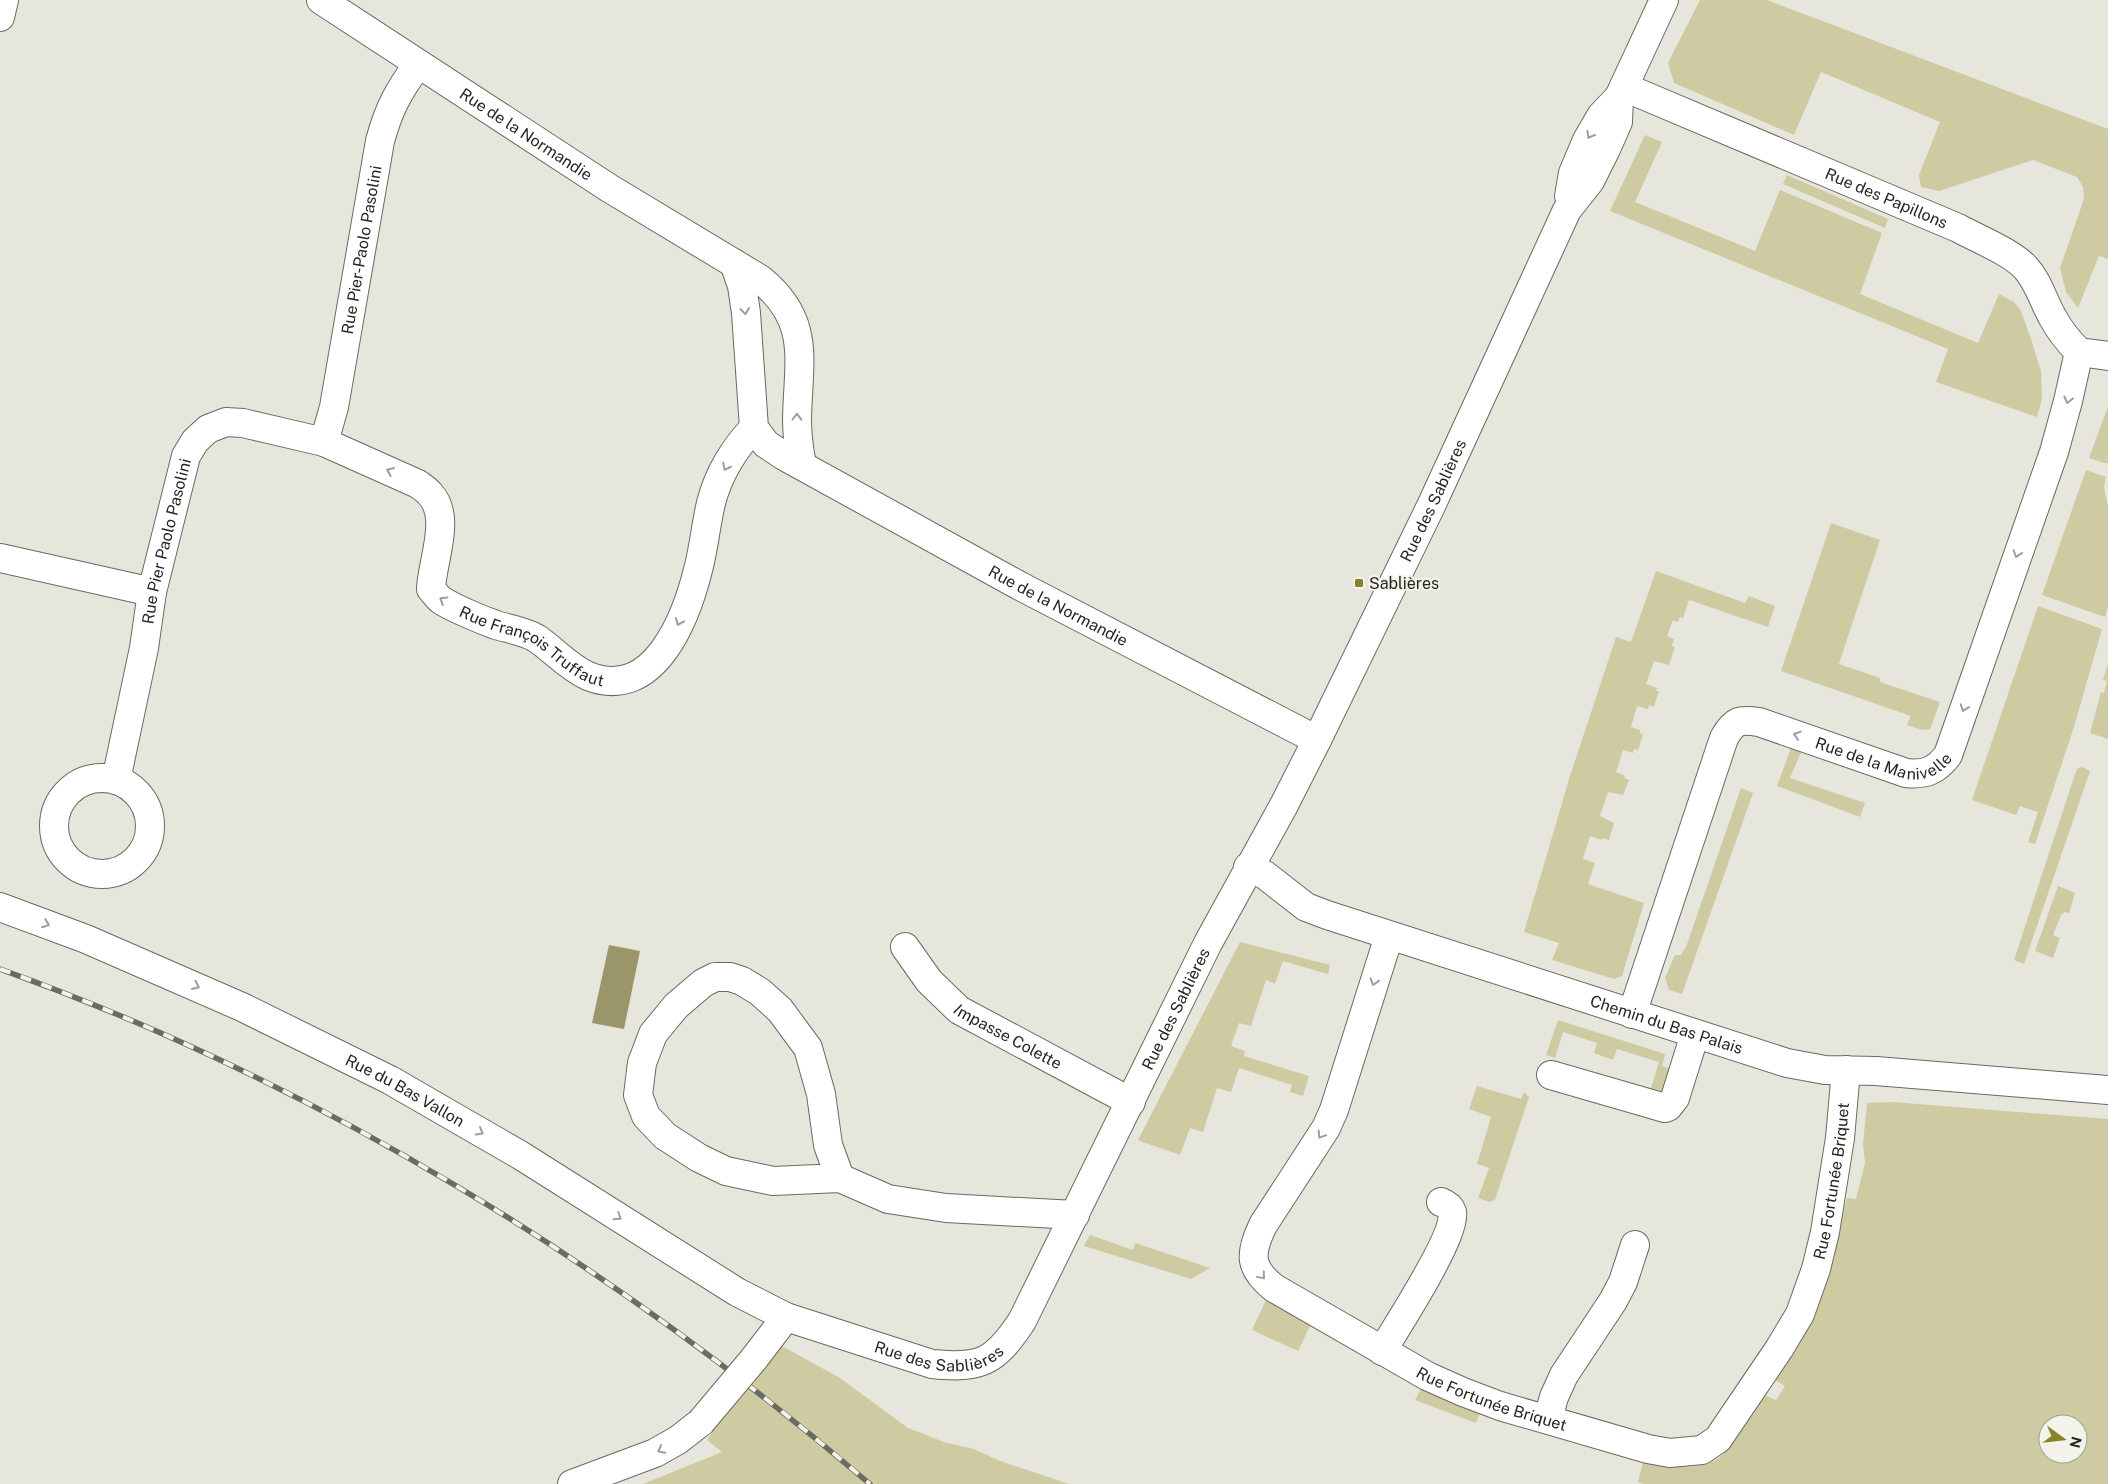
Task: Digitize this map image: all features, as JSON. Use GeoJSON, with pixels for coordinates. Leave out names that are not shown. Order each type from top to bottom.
{"type":"FeatureCollection","features":[{"type":"Feature","properties":{"kind":"street"},"geometry":{"type":"LineString","coordinates":[[0,17],[4,0]]}},
{"type":"Feature","properties":{"kind":"street","name":"Rue de la Normandie"},"geometry":{"type":"LineString","coordinates":[[321,0],[608,188],[734,264],[773,290],[785,304],[795,326],[800,352],[797,420],[798,443],[802,465]]}},
{"type":"Feature","properties":{"kind":"street","name":"Rue des Sablières"},"geometry":{"type":"LineString","coordinates":[[786,1317],[932,1364],[977,1365],[994,1355],[1009,1341],[1022,1321],[1075,1215],[1208,942],[1284,805],[1317,740],[1431,506],[1567,210],[1574,173],[1587,140],[1601,116],[1621,92],[1664,0]]}},
{"type":"Feature","properties":{"kind":"street","name":"Rue Pier-Paolo Pasolini"},"geometry":{"type":"LineString","coordinates":[[324,442],[334,407],[380,141],[387,113],[398,91],[418,64]]}},
{"type":"Feature","properties":{"kind":"street","name":"Rue des Papillons"},"geometry":{"type":"LineString","coordinates":[[1621,92],[1958,228],[1998,249],[2025,267],[2041,291],[2052,317],[2079,352]]}},
{"type":"Feature","properties":{"kind":"street"},"geometry":{"type":"LineString","coordinates":[[734,264],[742,286],[746,313],[754,428]]}},
{"type":"Feature","properties":{"kind":"street"},"geometry":{"type":"LineString","coordinates":[[2079,352],[2108,356]]}},
{"type":"Feature","properties":{"kind":"street","name":"Rue de la Manivelle"},"geometry":{"type":"LineString","coordinates":[[1632,1014],[1724,738],[1730,727],[1738,721],[1759,722],[1906,773],[1932,772],[1941,765],[1948,755],[2054,452],[2079,352]]}},
{"type":"Feature","properties":{"kind":"street","name":"Rue Pier Paolo Pasolini"},"geometry":{"type":"LineString","coordinates":[[116,780],[144,648],[152,592],[186,456],[195,441],[208,428],[226,422],[243,423],[324,442]]}},
{"type":"Feature","properties":{"kind":"street","name":"Rue de la Normandie"},"geometry":{"type":"LineString","coordinates":[[754,428],[766,444],[784,456],[1020,586],[1317,740]]}},
{"type":"Feature","properties":{"kind":"street","name":"Rue François Truffaut"},"geometry":{"type":"LineString","coordinates":[[324,442],[406,478],[431,494],[438,507],[441,522],[431,589],[440,600],[495,624],[534,637],[572,667],[589,676],[610,681],[631,678],[652,666],[666,650],[680,623],[699,568],[712,502],[725,468],[740,442],[754,428]]}},
{"type":"Feature","properties":{"kind":"street"},"geometry":{"type":"LineString","coordinates":[[0,558],[152,592]]}},
{"type":"Feature","properties":{"kind":"street","name":"Chemin du Bas Palais"},"geometry":{"type":"LineString","coordinates":[[1248,867],[1265,875],[1306,906],[1389,936],[1787,1063],[1825,1070],[1876,1071],[2108,1090]]}},
{"type":"Feature","properties":{"kind":"street","name":"Rue du Bas Vallon"},"geometry":{"type":"LineString","coordinates":[[0,907],[86,939],[234,1003],[390,1080],[520,1155],[737,1292],[786,1317]]}},
{"type":"Feature","properties":{"kind":"street","name":"Rue Fortunée Briquet"},"geometry":{"type":"LineString","coordinates":[[1389,936],[1334,1110],[1326,1128],[1255,1242],[1253,1256],[1255,1268],[1262,1279],[1274,1288],[1382,1351],[1427,1376],[1500,1406],[1648,1449],[1670,1453],[1702,1450],[1718,1439],[1779,1349],[1800,1314],[1816,1269],[1833,1188],[1846,1070]]}},
{"type":"Feature","properties":{"kind":"street","name":"Impasse Colette"},"geometry":{"type":"LineString","coordinates":[[904,947],[928,981],[959,1010],[1131,1102]]}},
{"type":"Feature","properties":{"kind":"street"},"geometry":{"type":"LineString","coordinates":[[840,1178],[828,1145],[821,1094],[808,1048],[780,1010],[760,992],[742,981],[730,977],[715,977],[703,983],[676,1006],[653,1034],[642,1063],[638,1095],[646,1116],[665,1136],[699,1158],[726,1171],[773,1181],[840,1178],[888,1199],[946,1208],[1075,1215]]}},
{"type":"Feature","properties":{"kind":"street"},"geometry":{"type":"LineString","coordinates":[[1551,1075],[1665,1108],[1675,1098],[1695,1034]]}},
{"type":"Feature","properties":{"kind":"street"},"geometry":{"type":"LineString","coordinates":[[1382,1351],[1440,1253],[1452,1221],[1452,1212],[1448,1205],[1441,1202]]}},
{"type":"Feature","properties":{"kind":"street"},"geometry":{"type":"LineString","coordinates":[[1548,1419],[1554,1397],[1564,1375],[1613,1301],[1623,1282],[1635,1245]]}},
{"type":"Feature","properties":{"kind":"street"},"geometry":{"type":"LineString","coordinates":[[572,1484],[655,1453],[678,1440],[701,1422],[786,1317]]}},
{"type":"Feature","properties":{"kind":"shaded area"},"geometry":{"type":"Polygon","coordinates":[[[1700,0],[1767,0],[2108,129],[2108,259],[2099,256],[2078,308],[2066,292],[2060,268],[2084,199],[2083,187],[2077,177],[2033,160],[1939,191],[1921,187],[1919,175],[1940,122],[1821,72],[1794,135],[1674,83],[1668,63],[1700,0]]]}},
{"type":"Feature","properties":{"kind":"shaded area"},"geometry":{"type":"Polygon","coordinates":[[[1645,135],[1662,142],[1635,202],[1755,251],[1780,190],[1882,233],[1860,294],[1978,343],[1999,294],[2014,302],[2021,311],[2041,371],[2042,399],[2037,417],[1936,382],[1948,349],[1610,211],[1645,135]]]}},
{"type":"Feature","properties":{"kind":"shaded area"},"geometry":{"type":"Polygon","coordinates":[[[1787,175],[1888,219],[1885,228],[1783,184],[1787,175]]]}},
{"type":"Feature","properties":{"kind":"shaded area"},"geometry":{"type":"Polygon","coordinates":[[[2108,406],[2108,463],[2104,463],[2089,458],[2108,406]]]}},
{"type":"Feature","properties":{"kind":"shaded area"},"geometry":{"type":"Polygon","coordinates":[[[2086,470],[2106,477],[2104,487],[2108,507],[2108,607],[2105,617],[2042,595],[2086,470]]]}},
{"type":"Feature","properties":{"kind":"shaded area"},"geometry":{"type":"Polygon","coordinates":[[[1831,523],[1880,540],[1839,664],[1880,678],[1880,682],[1940,702],[1930,729],[1922,730],[1907,725],[1911,716],[1781,671],[1831,523]]]}},
{"type":"Feature","properties":{"kind":"shaded area"},"geometry":{"type":"Polygon","coordinates":[[[1656,571],[1745,603],[1749,596],[1775,606],[1768,627],[1689,600],[1683,618],[1680,617],[1678,622],[1673,620],[1667,636],[1674,639],[1672,646],[1675,647],[1669,665],[1654,661],[1646,684],[1657,688],[1656,691],[1659,691],[1654,707],[1649,705],[1648,709],[1637,706],[1631,727],[1640,730],[1640,733],[1643,735],[1638,750],[1634,749],[1633,753],[1623,750],[1616,772],[1629,780],[1623,795],[1608,792],[1600,816],[1614,823],[1609,840],[1590,836],[1583,859],[1595,863],[1588,884],[1644,903],[1622,976],[1614,979],[1552,960],[1559,943],[1524,932],[1570,776],[1616,637],[1631,642],[1656,571]]]}},
{"type":"Feature","properties":{"kind":"shaded area"},"geometry":{"type":"Polygon","coordinates":[[[2038,606],[2102,629],[2074,727],[2035,844],[2028,842],[2038,812],[2020,806],[2016,815],[1972,800],[2038,606]]]}},
{"type":"Feature","properties":{"kind":"shaded area"},"geometry":{"type":"Polygon","coordinates":[[[2108,664],[2108,739],[2090,733],[2101,692],[2104,693],[2107,681],[2103,680],[2108,664]]]}},
{"type":"Feature","properties":{"kind":"shaded area"},"geometry":{"type":"Polygon","coordinates":[[[1791,748],[1801,752],[1790,778],[1865,803],[1860,817],[1777,786],[1791,748]]]}},
{"type":"Feature","properties":{"kind":"shaded area"},"geometry":{"type":"Polygon","coordinates":[[[2082,767],[2090,771],[2024,964],[2014,960],[2075,774],[2077,769],[2082,767]]]}},
{"type":"Feature","properties":{"kind":"shaded area"},"geometry":{"type":"Polygon","coordinates":[[[1741,788],[1753,793],[1682,994],[1669,990],[1665,978],[1675,955],[1681,955],[1686,947],[1741,788]]]}},
{"type":"Feature","properties":{"kind":"shaded area"},"geometry":{"type":"Polygon","coordinates":[[[2058,886],[2075,893],[2069,913],[2065,912],[2061,915],[2053,935],[2060,938],[2053,958],[2035,951],[2058,886]]]}},
{"type":"Feature","properties":{"kind":"shaded area"},"geometry":{"type":"Polygon","coordinates":[[[1240,942],[1330,965],[1328,974],[1283,961],[1275,984],[1266,980],[1251,1026],[1239,1023],[1231,1046],[1245,1051],[1244,1056],[1309,1076],[1303,1096],[1290,1092],[1292,1085],[1239,1068],[1231,1092],[1217,1088],[1203,1132],[1190,1128],[1180,1155],[1138,1140],[1240,942]]]}},
{"type":"Feature","properties":{"kind":"shaded area"},"geometry":{"type":"Polygon","coordinates":[[[609,945],[640,951],[624,1029],[592,1023],[609,945]]]}},
{"type":"Feature","properties":{"kind":"shaded area"},"geometry":{"type":"Polygon","coordinates":[[[1558,1020],[1665,1054],[1662,1066],[1672,1069],[1665,1092],[1651,1088],[1659,1062],[1617,1049],[1613,1060],[1594,1053],[1597,1043],[1563,1032],[1555,1058],[1546,1055],[1558,1020]]]}},
{"type":"Feature","properties":{"kind":"shaded area"},"geometry":{"type":"Polygon","coordinates":[[[1477,1086],[1521,1099],[1524,1092],[1529,1097],[1495,1200],[1489,1202],[1478,1198],[1489,1168],[1477,1164],[1491,1117],[1469,1109],[1477,1086]]]}},
{"type":"Feature","properties":{"kind":"shaded area"},"geometry":{"type":"Polygon","coordinates":[[[1892,1102],[2108,1119],[2108,1484],[1644,1484],[1638,1482],[1643,1462],[1689,1467],[1699,1466],[1716,1460],[1735,1440],[1764,1395],[1776,1400],[1785,1386],[1775,1380],[1828,1268],[1847,1198],[1856,1199],[1865,1163],[1863,1144],[1867,1103],[1892,1102]]]}},
{"type":"Feature","properties":{"kind":"shaded area"},"geometry":{"type":"Polygon","coordinates":[[[1090,1235],[1133,1250],[1135,1243],[1210,1268],[1191,1279],[1084,1246],[1090,1235]]]}},
{"type":"Feature","properties":{"kind":"shaded area"},"geometry":{"type":"Polygon","coordinates":[[[1267,1298],[1312,1322],[1298,1351],[1252,1330],[1267,1298]]]}},
{"type":"Feature","properties":{"kind":"shaded area"},"geometry":{"type":"Polygon","coordinates":[[[782,1346],[840,1378],[908,1428],[944,1442],[974,1449],[1000,1461],[1069,1484],[643,1484],[722,1452],[707,1440],[742,1390],[782,1346]]]}},
{"type":"Feature","properties":{"kind":"shaded area"},"geometry":{"type":"Polygon","coordinates":[[[1423,1385],[1481,1410],[1476,1423],[1415,1400],[1423,1385]]]}},
{"type":"Feature","properties":{"kind":"railway"},"geometry":{"type":"LineString","coordinates":[[0,969],[118,1015],[234,1067],[348,1124],[458,1187],[566,1255],[670,1327],[772,1404],[870,1484]]}},
{"type":"Feature","properties":{"kind":"place","name":"Sablières"},"geometry":{"type":"Point","coordinates":[1359,583]}}]}
